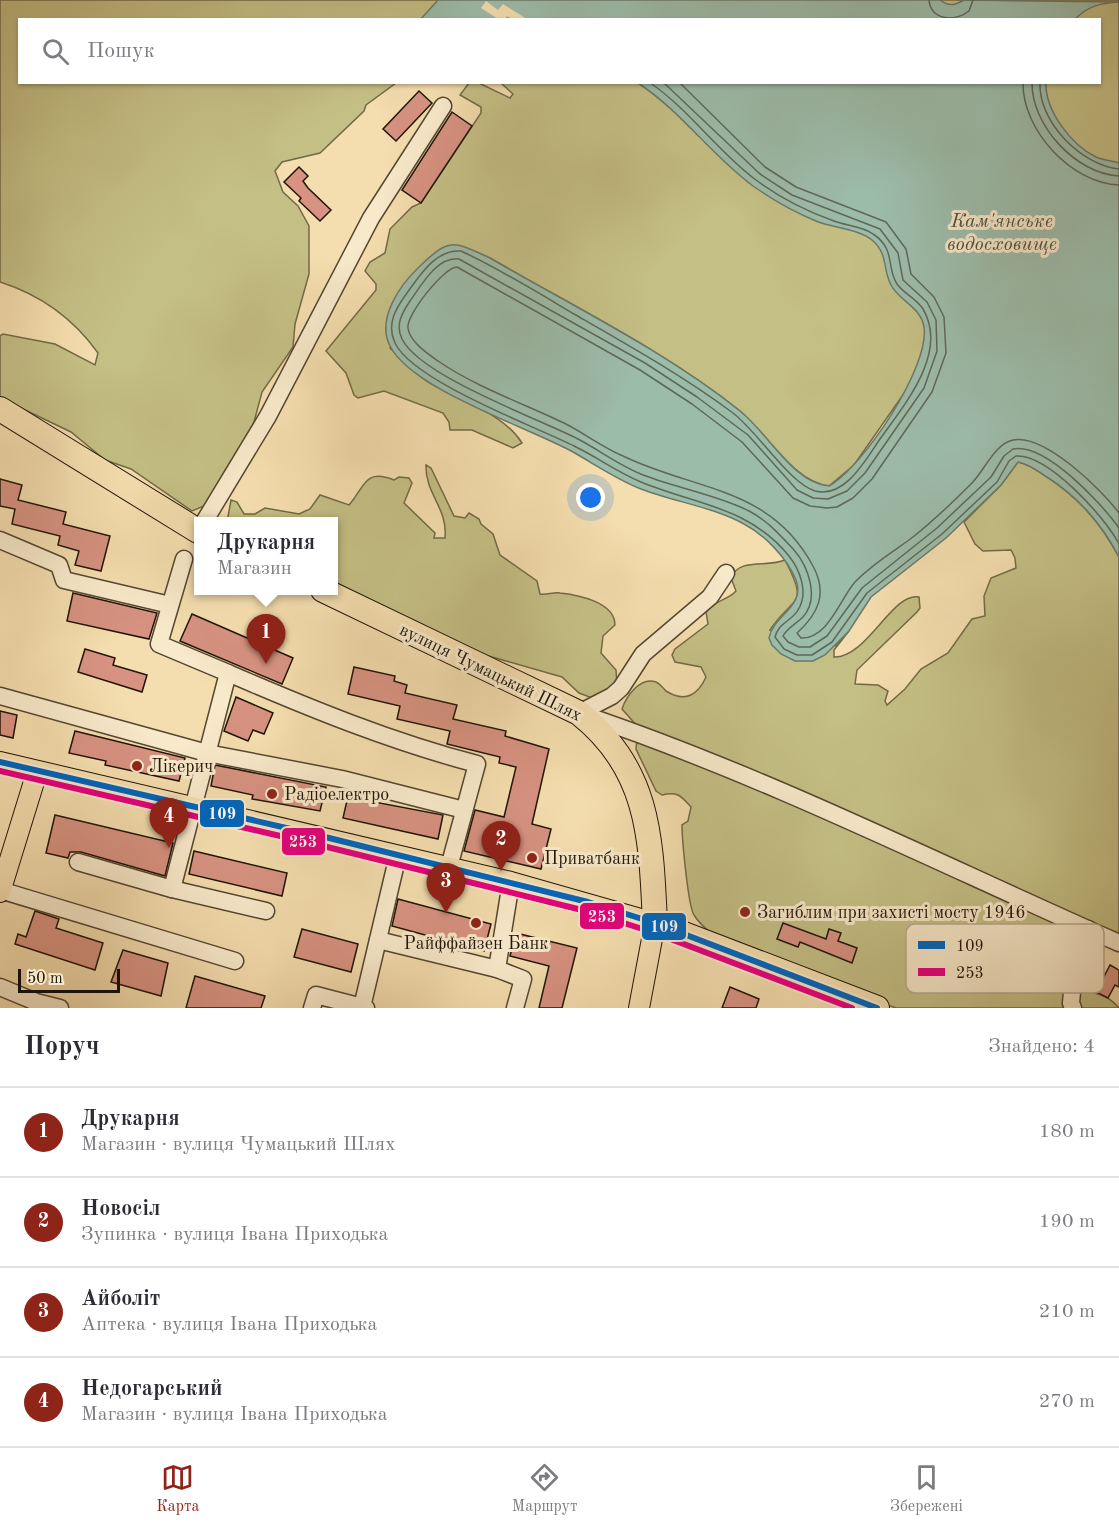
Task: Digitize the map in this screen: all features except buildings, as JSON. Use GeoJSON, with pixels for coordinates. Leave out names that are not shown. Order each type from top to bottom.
{"type":"FeatureCollection","features":[{"type":"Feature","properties":{"kind":"highway"},"geometry":{"type":"LineString","coordinates":[[0,409],[194,528]]}},
{"type":"Feature","properties":{"kind":"highway","name":"вулиця Чумацький Шлях"},"geometry":{"type":"LineString","coordinates":[[331,595],[579,713],[615,748],[631,772],[646,825],[654,870],[655,923]]}},
{"type":"Feature","properties":{"kind":"highway"},"geometry":{"type":"LineString","coordinates":[[655,923],[877,1008]]}},
{"type":"Feature","properties":{"kind":"main road"},"geometry":{"type":"LineString","coordinates":[[0,762],[511,882],[655,923],[639,1008]]}},
{"type":"Feature","properties":{"kind":"main road"},"geometry":{"type":"LineString","coordinates":[[0,891],[37,772]]}},
{"type":"Feature","properties":{"kind":"street"},"geometry":{"type":"LineString","coordinates":[[207,517],[273,406],[371,218],[443,106]]}},
{"type":"Feature","properties":{"kind":"street"},"geometry":{"type":"LineString","coordinates":[[0,540],[59,565],[64,580],[171,605]]}},
{"type":"Feature","properties":{"kind":"street"},"geometry":{"type":"LineString","coordinates":[[184,559],[159,644],[289,699],[423,749],[477,764],[449,867]]}},
{"type":"Feature","properties":{"kind":"street"},"geometry":{"type":"LineString","coordinates":[[579,713],[612,696],[621,688],[643,654],[710,597],[726,573]]}},
{"type":"Feature","properties":{"kind":"street"},"geometry":{"type":"LineString","coordinates":[[172,889],[228,673]]}},
{"type":"Feature","properties":{"kind":"street"},"geometry":{"type":"LineString","coordinates":[[0,696],[207,753],[342,779],[464,810]]}},
{"type":"Feature","properties":{"kind":"street"},"geometry":{"type":"LineString","coordinates":[[579,713],[642,734],[745,777],[1077,924]]}},
{"type":"Feature","properties":{"kind":"street"},"geometry":{"type":"LineString","coordinates":[[312,1008],[316,994],[364,1007],[398,855]]}},
{"type":"Feature","properties":{"kind":"street"},"geometry":{"type":"LineString","coordinates":[[78,862],[172,889],[266,911]]}},
{"type":"Feature","properties":{"kind":"street"},"geometry":{"type":"LineString","coordinates":[[497,969],[511,882]]}},
{"type":"Feature","properties":{"kind":"street"},"geometry":{"type":"LineString","coordinates":[[0,891],[235,961]]}},
{"type":"Feature","properties":{"kind":"street"},"geometry":{"type":"LineString","coordinates":[[1104,936],[1119,943]]}},
{"type":"Feature","properties":{"kind":"street"},"geometry":{"type":"LineString","coordinates":[[378,940],[497,969],[523,979],[515,1008]]}},
{"type":"Feature","properties":{"kind":"street"},"geometry":{"type":"LineString","coordinates":[[0,987],[36,1002],[60,1008]]}},
{"type":"Feature","properties":{"kind":"street"},"geometry":{"type":"LineString","coordinates":[[1072,993],[1073,1008]]}},
{"type":"Feature","properties":{"kind":"shaded area"},"geometry":{"type":"Polygon","coordinates":[[[0,0],[1119,0],[1119,521],[907,389],[854,465],[829,486],[816,483],[792,467],[740,411],[711,389],[618,330],[490,258],[390,348],[425,380],[490,414],[502,422],[522,443],[513,448],[472,430],[450,430],[449,422],[443,413],[384,391],[358,398],[354,395],[346,373],[326,351],[376,290],[376,284],[365,271],[370,262],[385,253],[390,229],[412,207],[421,203],[481,113],[481,107],[460,95],[468,84],[481,84],[510,98],[513,94],[502,84],[1101,84],[1101,18],[18,18],[18,84],[395,84],[366,105],[364,111],[320,153],[282,162],[275,171],[283,192],[298,206],[309,226],[309,274],[295,324],[293,347],[262,392],[250,437],[204,506],[192,511],[131,469],[105,460],[71,432],[0,398],[0,336],[3,334],[55,344],[95,365],[98,353],[78,329],[55,309],[15,287],[0,282],[0,0]]]}},
{"type":"Feature","properties":{"kind":"shaded area"},"geometry":{"type":"Polygon","coordinates":[[[1018,462],[1040,472],[1059,485],[1097,522],[1119,557],[1119,937],[1104,933],[1104,924],[906,924],[906,993],[1094,993],[1104,996],[1119,1008],[896,1008],[729,946],[697,920],[692,909],[682,825],[688,821],[691,807],[679,795],[662,795],[656,791],[636,749],[638,727],[622,709],[635,689],[644,682],[657,683],[673,695],[685,697],[695,693],[706,677],[701,667],[675,662],[672,655],[675,649],[708,624],[706,612],[709,608],[736,591],[731,578],[740,567],[785,560],[796,586],[796,600],[770,630],[836,646],[849,631],[834,650],[834,657],[846,654],[858,647],[899,604],[909,598],[919,597],[920,608],[917,612],[857,670],[855,684],[878,685],[888,691],[885,701],[887,705],[905,689],[921,669],[948,653],[972,619],[985,616],[984,596],[991,578],[1016,568],[1011,550],[983,551],[975,544],[964,522],[1001,485],[1018,462]]]}},
{"type":"Feature","properties":{"kind":"shaded area"},"geometry":{"type":"Polygon","coordinates":[[[426,465],[431,468],[454,516],[465,518],[469,513],[479,519],[481,524],[493,534],[500,555],[537,581],[540,594],[557,593],[576,596],[594,601],[609,611],[615,625],[603,636],[601,653],[616,670],[617,685],[592,698],[579,693],[562,677],[478,653],[338,584],[338,517],[228,517],[231,500],[237,502],[244,514],[255,514],[265,508],[299,514],[310,509],[320,495],[349,505],[366,481],[371,478],[377,476],[394,480],[399,477],[409,478],[412,483],[404,503],[435,533],[434,538],[445,538],[443,518],[427,475],[426,465]]]}},
{"type":"Feature","properties":{"kind":"water"},"geometry":{"type":"Polygon","coordinates":[[[438,0],[940,0],[946,4],[964,0],[1119,2],[1095,6],[1076,18],[422,18],[438,0]]]}},
{"type":"Feature","properties":{"kind":"water","name":"Кам'янське водосховище"},"geometry":{"type":"Polygon","coordinates":[[[639,84],[1046,84],[1050,104],[1061,126],[1069,135],[1096,157],[1119,163],[1119,557],[1097,522],[1079,503],[1040,472],[1018,462],[1001,485],[946,538],[871,597],[849,631],[825,655],[813,661],[795,661],[781,654],[769,638],[776,623],[797,597],[796,580],[781,556],[760,534],[720,513],[654,494],[632,485],[554,442],[446,392],[402,362],[390,346],[386,336],[388,314],[392,303],[404,283],[429,257],[445,246],[459,245],[490,258],[618,330],[711,389],[750,420],[792,467],[816,483],[829,486],[859,459],[876,438],[906,390],[916,366],[923,345],[924,327],[919,314],[899,296],[891,285],[881,251],[872,240],[860,233],[808,217],[753,186],[654,94],[639,84]]]}},
{"type":"Feature","properties":{"kind":"pier"},"geometry":{"type":"Polygon","coordinates":[[[486,1],[498,10],[503,4],[525,18],[507,16],[496,18],[481,8],[486,1]]]}},
{"type":"Feature","properties":{"kind":"transit line","name":"109"},"geometry":{"type":"LineString","coordinates":[[0,762],[317,835],[588,902],[655,923],[877,1008]]}},
{"type":"Feature","properties":{"kind":"transit line","name":"253"},"geometry":{"type":"LineString","coordinates":[[0,771],[315,844],[586,911],[652,932],[852,1008]]}},
{"type":"Feature","properties":{"kind":"place","name":"Друкарня"},"geometry":{"type":"Point","coordinates":[266,664]}},
{"type":"Feature","properties":{"kind":"place","name":"Лікерич"},"geometry":{"type":"Point","coordinates":[137,766]}},
{"type":"Feature","properties":{"kind":"place","name":"Радіоелектро"},"geometry":{"type":"Point","coordinates":[272,794]}},
{"type":"Feature","properties":{"kind":"place","name":"Недогарський"},"geometry":{"type":"Point","coordinates":[169,848]}},
{"type":"Feature","properties":{"kind":"place","name":"Приватбанк"},"geometry":{"type":"Point","coordinates":[532,858]}},
{"type":"Feature","properties":{"kind":"place","name":"Новосіл"},"geometry":{"type":"Point","coordinates":[501,871]}},
{"type":"Feature","properties":{"kind":"place","name":"Загиблим при захисті мосту 1946"},"geometry":{"type":"Point","coordinates":[745,912]}},
{"type":"Feature","properties":{"kind":"place","name":"Айболіт"},"geometry":{"type":"Point","coordinates":[446,913]}},
{"type":"Feature","properties":{"kind":"place","name":"Райффайзен Банк"},"geometry":{"type":"Point","coordinates":[476,923]}}]}
